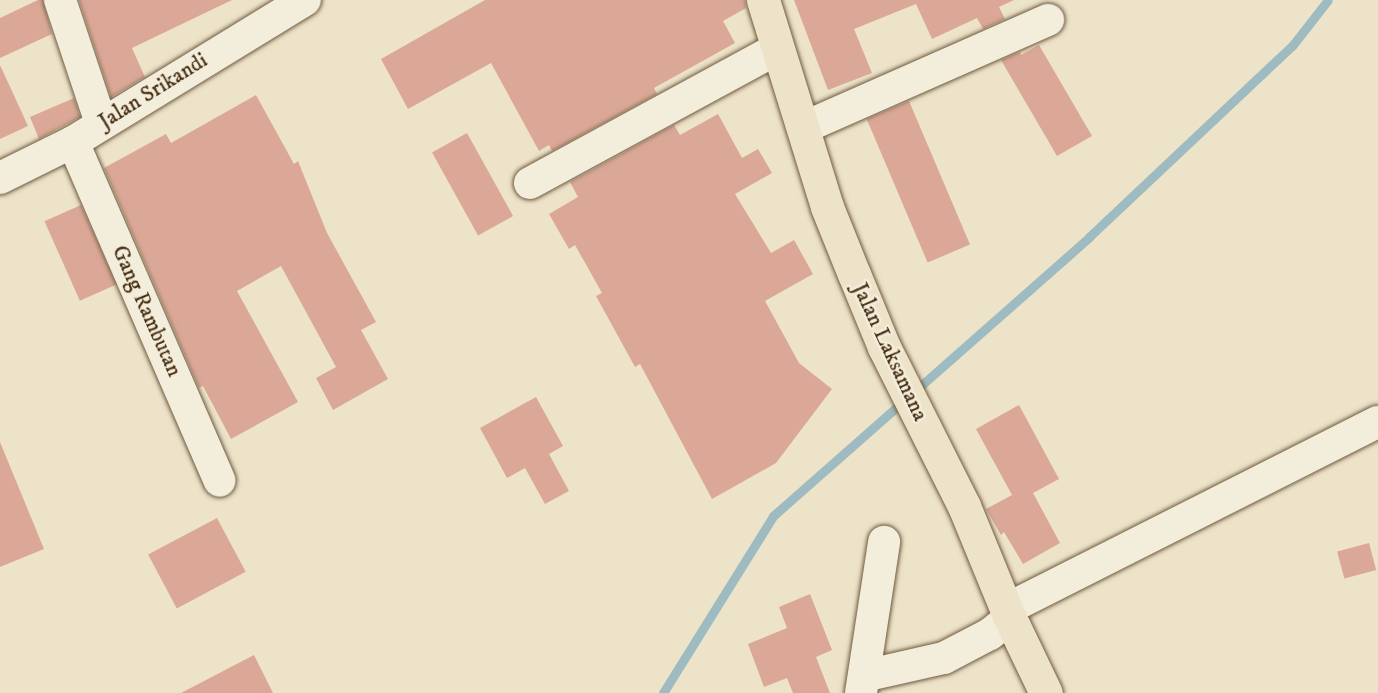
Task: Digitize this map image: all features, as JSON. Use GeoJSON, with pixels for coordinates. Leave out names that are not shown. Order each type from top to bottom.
{"type":"FeatureCollection","features":[{"type":"Feature","properties":{"kind":"main road","name":"Jalan Laksamana"},"geometry":{"type":"LineString","coordinates":[[763,0],[827,207],[884,347],[964,506],[1008,613],[1046,693]]}},
{"type":"Feature","properties":{"kind":"street"},"geometry":{"type":"LineString","coordinates":[[60,0],[101,123]]}},
{"type":"Feature","properties":{"kind":"street","name":"Jalan Srikandi"},"geometry":{"type":"LineString","coordinates":[[0,178],[73,142],[271,8],[305,0]]}},
{"type":"Feature","properties":{"kind":"street"},"geometry":{"type":"LineString","coordinates":[[803,128],[1048,20]]}},
{"type":"Feature","properties":{"kind":"street"},"geometry":{"type":"LineString","coordinates":[[530,183],[777,49]]}},
{"type":"Feature","properties":{"kind":"street","name":"Gang Rambutan"},"geometry":{"type":"LineString","coordinates":[[73,142],[220,480]]}},
{"type":"Feature","properties":{"kind":"street"},"geometry":{"type":"LineString","coordinates":[[884,542],[862,684],[944,658],[990,634],[1008,613],[1378,422]]}},
{"type":"Feature","properties":{"kind":"building"},"geometry":{"type":"Polygon","coordinates":[[[38,0],[43,0],[52,34],[0,58],[0,18],[38,0]]]}},
{"type":"Feature","properties":{"kind":"building"},"geometry":{"type":"Polygon","coordinates":[[[79,0],[232,0],[132,48],[145,77],[111,97],[79,0]]]}},
{"type":"Feature","properties":{"kind":"building"},"geometry":{"type":"Polygon","coordinates":[[[485,0],[745,0],[746,8],[723,21],[735,43],[654,88],[657,94],[552,151],[549,145],[539,151],[491,63],[408,109],[381,59],[485,0]]]}},
{"type":"Feature","properties":{"kind":"building"},"geometry":{"type":"Polygon","coordinates":[[[794,0],[1014,0],[999,7],[1005,19],[983,29],[977,18],[932,39],[916,4],[854,29],[872,73],[828,90],[794,0]]]}},
{"type":"Feature","properties":{"kind":"building"},"geometry":{"type":"Polygon","coordinates":[[[1039,45],[1092,136],[1057,156],[1001,60],[1020,52],[1021,55],[1039,45]]]}},
{"type":"Feature","properties":{"kind":"building"},"geometry":{"type":"Polygon","coordinates":[[[0,65],[28,126],[0,139],[0,65]]]}},
{"type":"Feature","properties":{"kind":"building"},"geometry":{"type":"Polygon","coordinates":[[[256,95],[294,164],[298,161],[327,233],[376,322],[361,330],[388,379],[333,410],[316,378],[336,367],[281,266],[237,291],[298,402],[231,439],[203,386],[199,388],[104,168],[166,134],[171,143],[256,95]]]}},
{"type":"Feature","properties":{"kind":"building"},"geometry":{"type":"Polygon","coordinates":[[[74,98],[80,117],[39,139],[30,117],[74,98]]]}},
{"type":"Feature","properties":{"kind":"building"},"geometry":{"type":"Polygon","coordinates":[[[909,101],[970,245],[928,263],[867,119],[909,101]]]}},
{"type":"Feature","properties":{"kind":"building"},"geometry":{"type":"Polygon","coordinates":[[[718,114],[742,158],[758,149],[772,173],[735,194],[771,253],[794,240],[813,274],[765,301],[799,363],[832,389],[776,463],[712,499],[640,364],[635,367],[596,296],[602,293],[575,245],[569,249],[549,214],[578,197],[570,182],[674,125],[680,135],[718,114]]]}},
{"type":"Feature","properties":{"kind":"building"},"geometry":{"type":"Polygon","coordinates":[[[467,133],[513,216],[478,235],[432,152],[467,133]]]}},
{"type":"Feature","properties":{"kind":"building"},"geometry":{"type":"Polygon","coordinates":[[[81,205],[116,284],[80,301],[44,221],[81,205]]]}},
{"type":"Feature","properties":{"kind":"building"},"geometry":{"type":"Polygon","coordinates":[[[536,397],[563,446],[549,454],[569,491],[545,504],[525,468],[507,478],[480,428],[536,397]]]}},
{"type":"Feature","properties":{"kind":"building"},"geometry":{"type":"Polygon","coordinates":[[[1019,405],[1059,479],[1033,493],[1060,543],[1023,564],[1004,532],[1001,535],[986,509],[1012,495],[976,429],[1019,405]]]}},
{"type":"Feature","properties":{"kind":"building"},"geometry":{"type":"Polygon","coordinates":[[[0,442],[44,549],[0,567],[0,442]]]}},
{"type":"Feature","properties":{"kind":"building"},"geometry":{"type":"Polygon","coordinates":[[[217,518],[246,572],[177,608],[148,555],[217,518]]]}},
{"type":"Feature","properties":{"kind":"building"},"geometry":{"type":"Polygon","coordinates":[[[1369,543],[1376,570],[1344,579],[1337,552],[1369,543]]]}},
{"type":"Feature","properties":{"kind":"building"},"geometry":{"type":"Polygon","coordinates":[[[810,594],[832,650],[816,657],[830,693],[793,693],[787,678],[764,687],[748,644],[787,628],[779,607],[810,594]]]}},
{"type":"Feature","properties":{"kind":"building"},"geometry":{"type":"Polygon","coordinates":[[[254,655],[273,693],[181,693],[254,655]]]}},
{"type":"Feature","properties":{"kind":"waterway"},"geometry":{"type":"LineString","coordinates":[[663,693],[773,516],[1089,237],[1292,46],[1328,0]]}}]}
